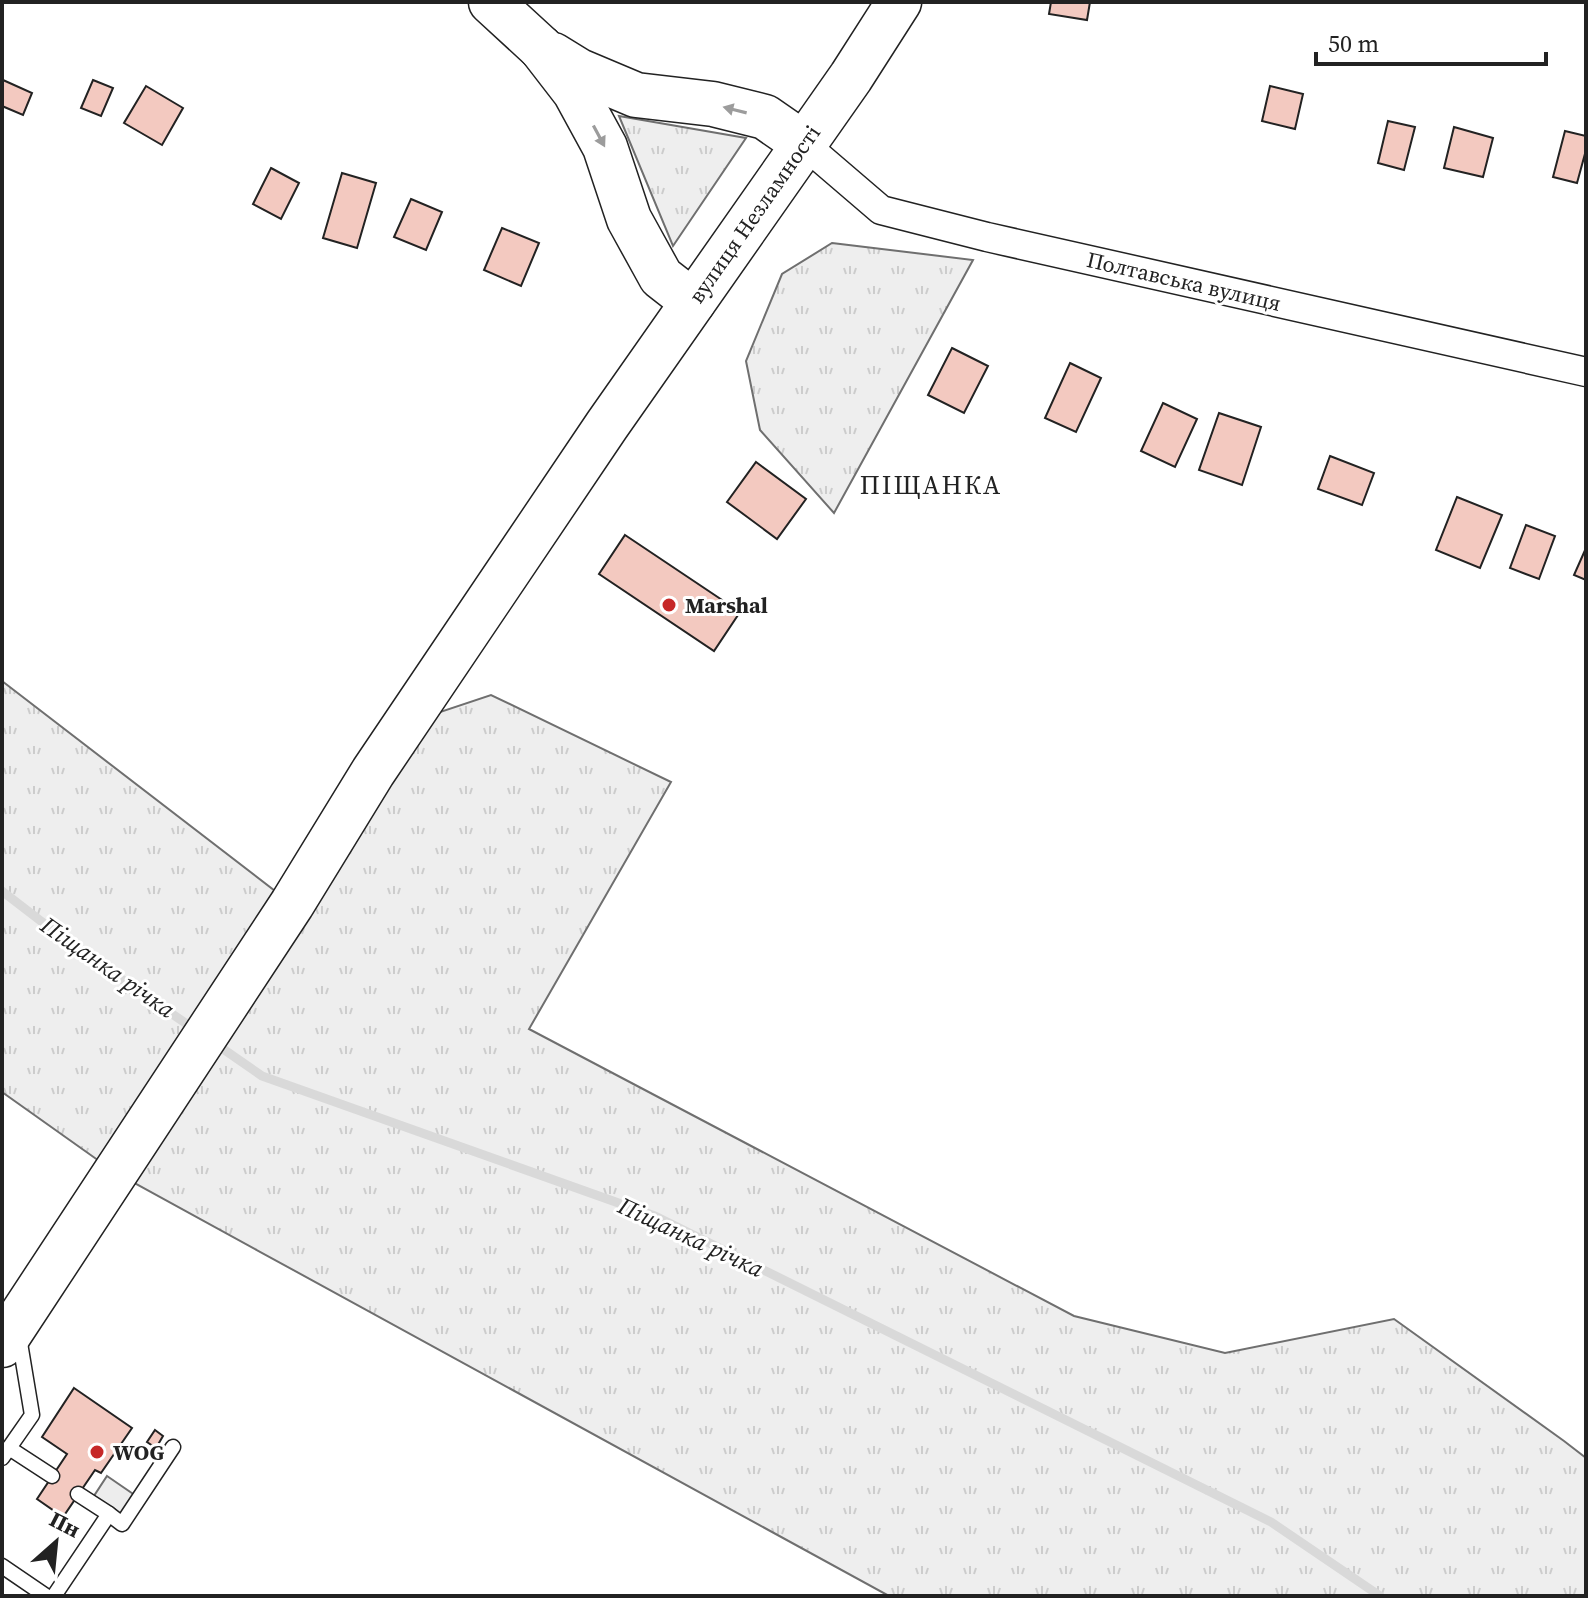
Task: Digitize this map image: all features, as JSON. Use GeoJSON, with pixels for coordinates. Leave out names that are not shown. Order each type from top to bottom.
{"type":"FeatureCollection","features":[{"type":"Feature","properties":{"kind":"main road"},"geometry":{"type":"LineString","coordinates":[[491,2],[541,48],[575,92],[605,147],[629,219],[661,277],[693,302]]}},
{"type":"Feature","properties":{"kind":"main road","name":"вулиця Незламності"},"geometry":{"type":"LineString","coordinates":[[10,1334],[292,904],[373,772],[607,425],[851,77],[899,2]]}},
{"type":"Feature","properties":{"kind":"main road"},"geometry":{"type":"LineString","coordinates":[[541,48],[579,71],[636,95],[713,104],[765,117],[804,144]]}},
{"type":"Feature","properties":{"kind":"street","name":"Полтавська вулиця"},"geometry":{"type":"LineString","coordinates":[[804,144],[881,210],[987,237],[1586,372]]}},
{"type":"Feature","properties":{"kind":"lane"},"geometry":{"type":"LineString","coordinates":[[10,1334],[32,1415],[6,1453],[52,1476]]}},
{"type":"Feature","properties":{"kind":"lane"},"geometry":{"type":"LineString","coordinates":[[78,1494],[122,1524],[173,1447]]}},
{"type":"Feature","properties":{"kind":"lane"},"geometry":{"type":"LineString","coordinates":[[54,1596],[109,1514]]}},
{"type":"Feature","properties":{"kind":"lane"},"geometry":{"type":"LineString","coordinates":[[2,1566],[46,1596]]}},
{"type":"Feature","properties":{"kind":"green space"},"geometry":{"type":"Polygon","coordinates":[[[619,116],[746,138],[673,246],[619,116]]]}},
{"type":"Feature","properties":{"kind":"green space"},"geometry":{"type":"Polygon","coordinates":[[[832,243],[973,260],[834,513],[760,430],[746,361],[782,274],[832,243]]]}},
{"type":"Feature","properties":{"kind":"green space"},"geometry":{"type":"Polygon","coordinates":[[[2,681],[292,904],[434,714],[491,695],[671,782],[529,1029],[1074,1316],[1225,1353],[1394,1319],[1586,1458],[1586,1596],[889,1596],[116,1173],[2,1092],[2,681]]]}},
{"type":"Feature","properties":{"kind":"shaded area"},"geometry":{"type":"Polygon","coordinates":[[[107,1476],[139,1498],[122,1524],[90,1502],[107,1476]]]}},
{"type":"Feature","properties":{"kind":"building"},"geometry":{"type":"Polygon","coordinates":[[[1051,2],[1090,2],[1087,20],[1049,14],[1051,2]]]}},
{"type":"Feature","properties":{"kind":"building"},"geometry":{"type":"Polygon","coordinates":[[[3,80],[32,93],[23,115],[2,106],[3,80]]]}},
{"type":"Feature","properties":{"kind":"building"},"geometry":{"type":"Polygon","coordinates":[[[93,80],[113,88],[101,116],[81,108],[93,80]]]}},
{"type":"Feature","properties":{"kind":"building"},"geometry":{"type":"Polygon","coordinates":[[[146,86],[183,108],[162,145],[124,123],[146,86]]]}},
{"type":"Feature","properties":{"kind":"building"},"geometry":{"type":"Polygon","coordinates":[[[1270,86],[1303,94],[1295,129],[1262,121],[1270,86]]]}},
{"type":"Feature","properties":{"kind":"building"},"geometry":{"type":"Polygon","coordinates":[[[1388,121],[1415,127],[1404,170],[1378,163],[1388,121]]]}},
{"type":"Feature","properties":{"kind":"building"},"geometry":{"type":"Polygon","coordinates":[[[1454,127],[1493,138],[1483,177],[1444,168],[1454,127]]]}},
{"type":"Feature","properties":{"kind":"building"},"geometry":{"type":"Polygon","coordinates":[[[1565,131],[1586,136],[1586,150],[1577,183],[1553,177],[1565,131]]]}},
{"type":"Feature","properties":{"kind":"building"},"geometry":{"type":"Polygon","coordinates":[[[271,168],[299,183],[281,219],[253,204],[271,168]]]}},
{"type":"Feature","properties":{"kind":"building"},"geometry":{"type":"Polygon","coordinates":[[[342,173],[376,183],[357,248],[323,238],[342,173]]]}},
{"type":"Feature","properties":{"kind":"building"},"geometry":{"type":"Polygon","coordinates":[[[411,199],[442,212],[426,250],[394,237],[411,199]]]}},
{"type":"Feature","properties":{"kind":"building"},"geometry":{"type":"Polygon","coordinates":[[[502,228],[539,243],[521,286],[484,270],[502,228]]]}},
{"type":"Feature","properties":{"kind":"building"},"geometry":{"type":"Polygon","coordinates":[[[952,348],[988,366],[964,413],[928,395],[952,348]]]}},
{"type":"Feature","properties":{"kind":"building"},"geometry":{"type":"Polygon","coordinates":[[[1070,363],[1101,378],[1076,432],[1045,418],[1070,363]]]}},
{"type":"Feature","properties":{"kind":"building"},"geometry":{"type":"Polygon","coordinates":[[[1163,403],[1197,419],[1175,467],[1141,451],[1163,403]]]}},
{"type":"Feature","properties":{"kind":"building"},"geometry":{"type":"Polygon","coordinates":[[[1219,413],[1261,427],[1242,485],[1199,470],[1219,413]]]}},
{"type":"Feature","properties":{"kind":"building"},"geometry":{"type":"Polygon","coordinates":[[[1330,456],[1374,473],[1362,505],[1318,489],[1330,456]]]}},
{"type":"Feature","properties":{"kind":"building"},"geometry":{"type":"Polygon","coordinates":[[[756,462],[806,499],[777,539],[727,502],[756,462]]]}},
{"type":"Feature","properties":{"kind":"building"},"geometry":{"type":"Polygon","coordinates":[[[1457,497],[1502,515],[1480,568],[1436,550],[1457,497]]]}},
{"type":"Feature","properties":{"kind":"building"},"geometry":{"type":"Polygon","coordinates":[[[1526,525],[1555,536],[1539,579],[1510,568],[1526,525]]]}},
{"type":"Feature","properties":{"kind":"building"},"geometry":{"type":"Polygon","coordinates":[[[625,535],[740,612],[714,651],[599,574],[625,535]]]}},
{"type":"Feature","properties":{"kind":"building"},"geometry":{"type":"Polygon","coordinates":[[[1586,548],[1586,580],[1574,575],[1586,548]]]}},
{"type":"Feature","properties":{"kind":"building"},"geometry":{"type":"Polygon","coordinates":[[[74,1388],[132,1428],[101,1473],[95,1470],[63,1517],[37,1499],[67,1454],[42,1437],[74,1388]]]}},
{"type":"Feature","properties":{"kind":"building"},"geometry":{"type":"Polygon","coordinates":[[[155,1430],[163,1436],[156,1448],[147,1442],[155,1430]]]}},
{"type":"Feature","properties":{"kind":"waterway","name":"Піщанка річка"},"geometry":{"type":"LineString","coordinates":[[2,891],[72,945],[194,1029]]}},
{"type":"Feature","properties":{"kind":"waterway","name":"Піщанка річка"},"geometry":{"type":"LineString","coordinates":[[213,1042],[262,1076],[655,1216],[1271,1522],[1380,1596]]}},
{"type":"Feature","properties":{"kind":"place","name":"Marshal"},"geometry":{"type":"Point","coordinates":[669,605]}},
{"type":"Feature","properties":{"kind":"place","name":"WOG"},"geometry":{"type":"Point","coordinates":[97,1452]}},
{"type":"Feature","properties":{"kind":"district","name":"ПІЩАНКА"},"geometry":{"type":"Point","coordinates":[931,485]}}]}
